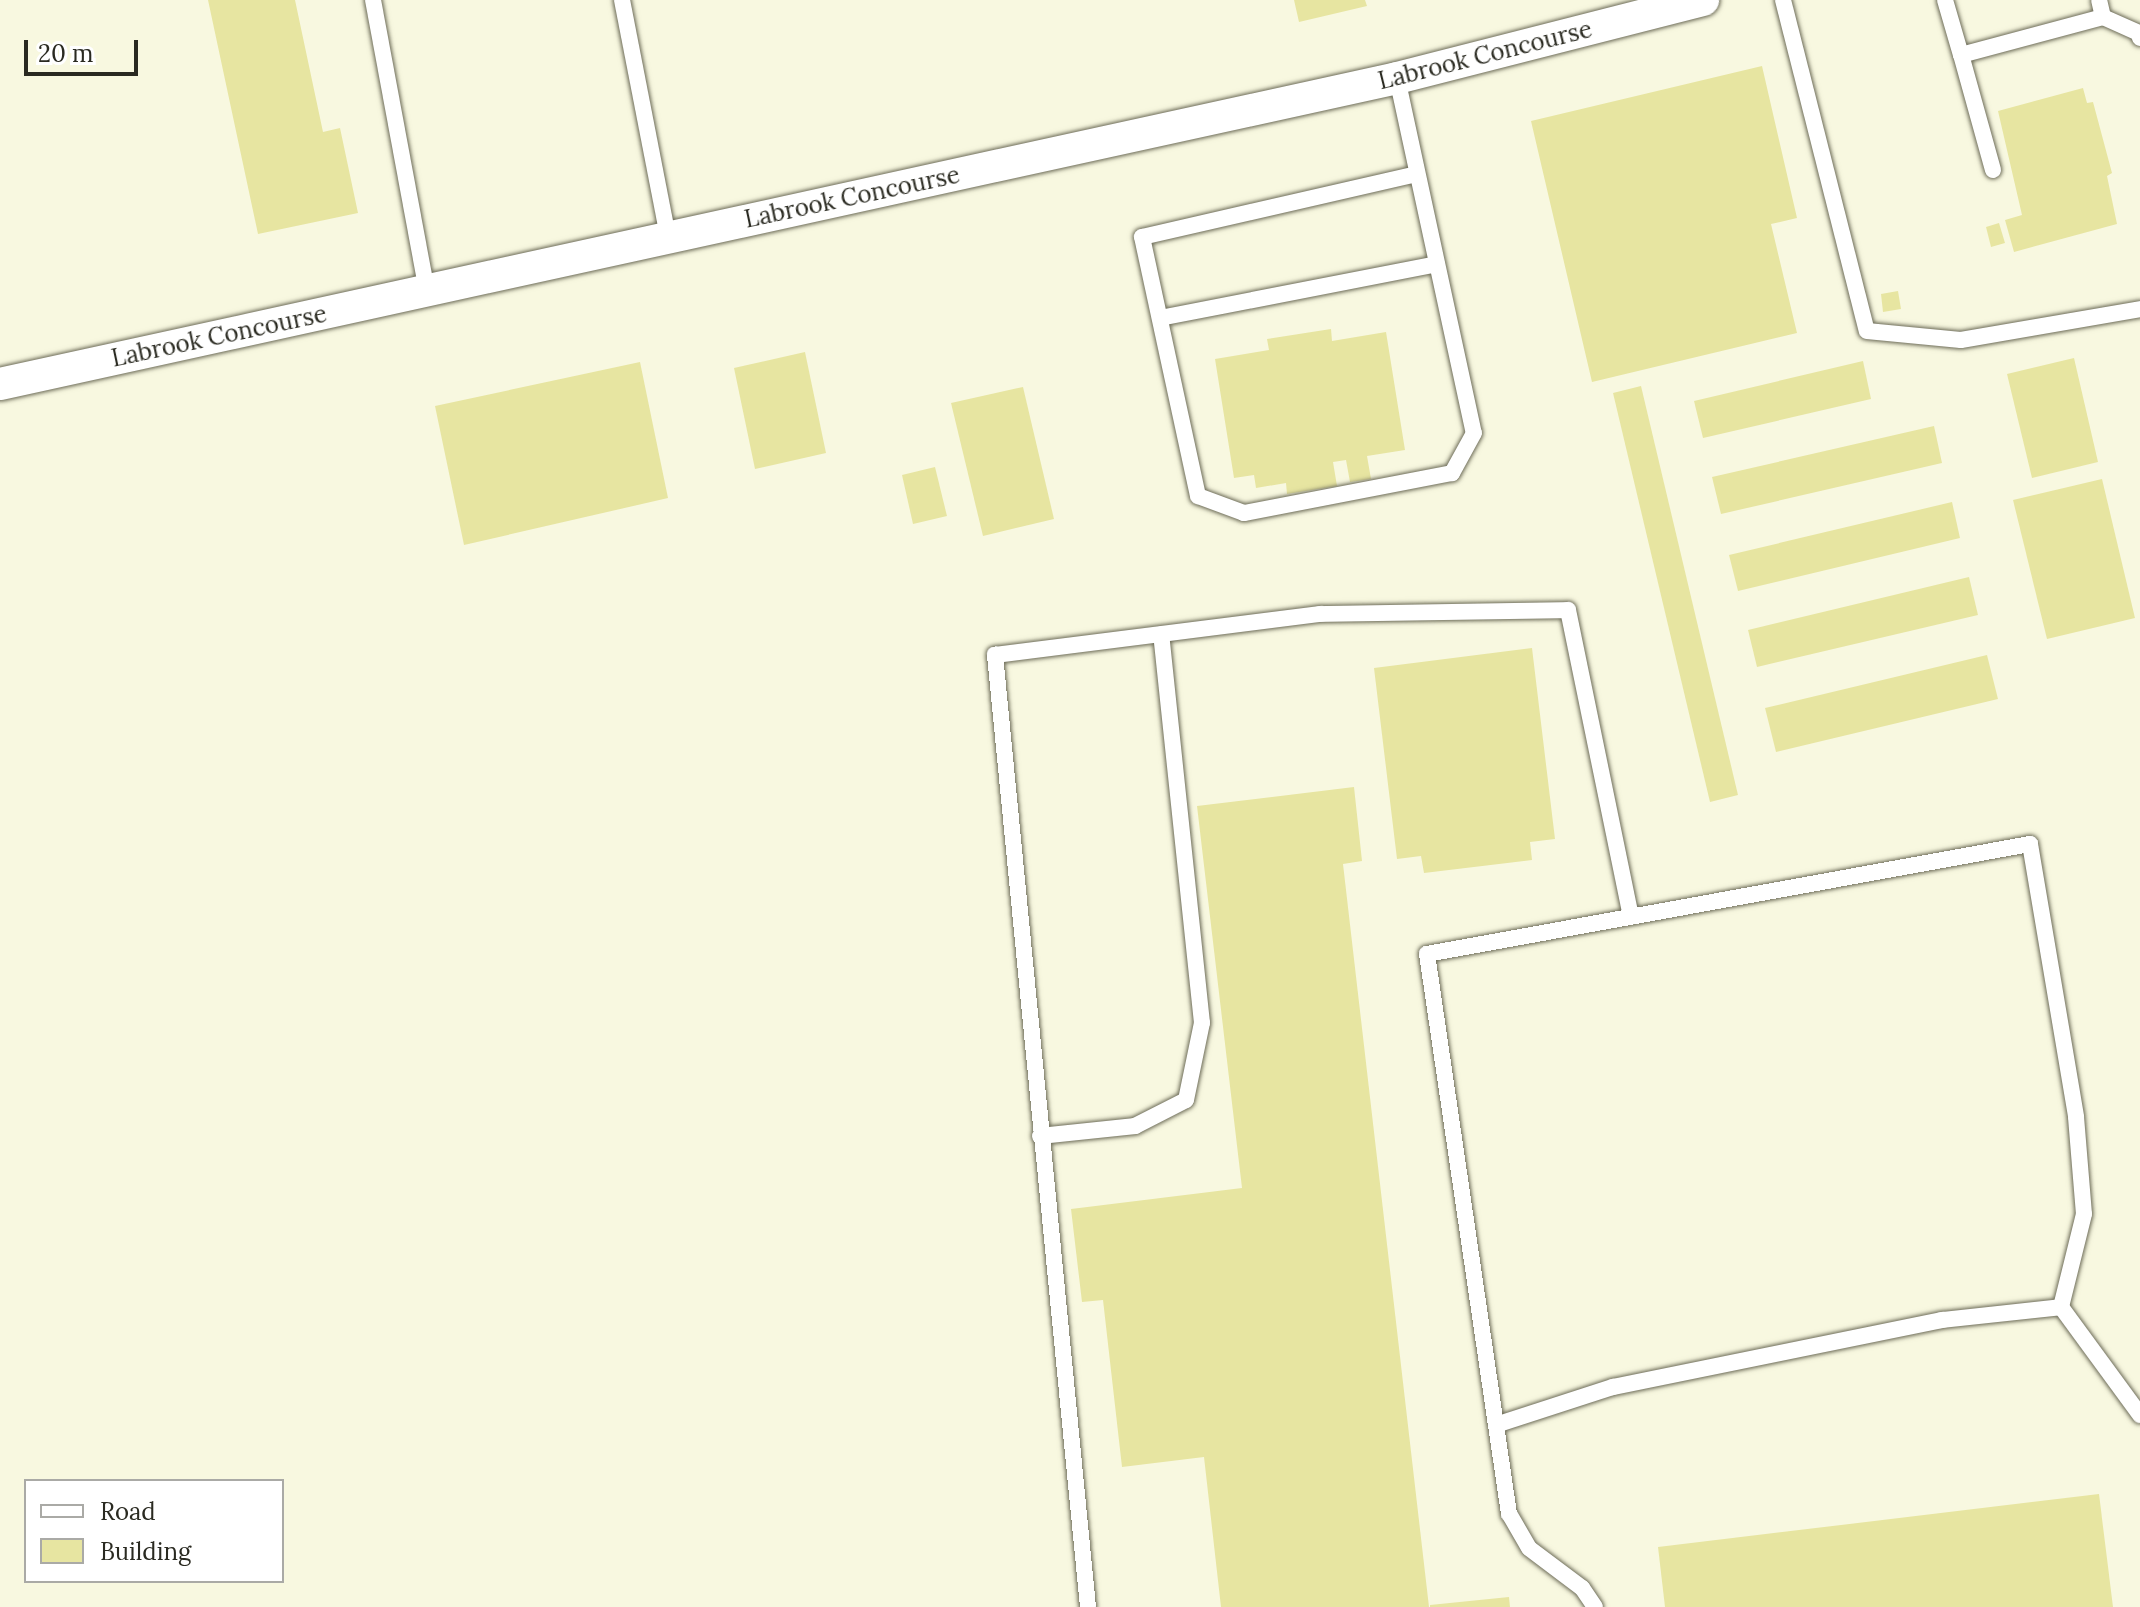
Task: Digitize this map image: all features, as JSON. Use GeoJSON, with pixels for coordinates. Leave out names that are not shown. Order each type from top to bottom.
{"type":"FeatureCollection","features":[{"type":"Feature","properties":{"kind":"street","name":"Labrook Concourse"},"geometry":{"type":"LineString","coordinates":[[0,384],[1397,78],[1703,0]]}},
{"type":"Feature","properties":{"kind":"lane"},"geometry":{"type":"LineString","coordinates":[[373,0],[427,290]]}},
{"type":"Feature","properties":{"kind":"lane"},"geometry":{"type":"LineString","coordinates":[[622,0],[668,237]]}},
{"type":"Feature","properties":{"kind":"lane"},"geometry":{"type":"LineString","coordinates":[[1783,0],[1867,331],[1961,340],[2140,309]]}},
{"type":"Feature","properties":{"kind":"lane"},"geometry":{"type":"LineString","coordinates":[[1945,0],[1993,170]]}},
{"type":"Feature","properties":{"kind":"lane"},"geometry":{"type":"LineString","coordinates":[[2099,0],[2103,17]]}},
{"type":"Feature","properties":{"kind":"lane"},"geometry":{"type":"LineString","coordinates":[[1961,55],[2103,17],[2139,33],[2140,38]]}},
{"type":"Feature","properties":{"kind":"lane"},"geometry":{"type":"LineString","coordinates":[[1397,78],[1474,433],[1452,473],[1244,513],[1198,496],[1142,237],[1417,174]]}},
{"type":"Feature","properties":{"kind":"lane"},"geometry":{"type":"LineString","coordinates":[[1160,318],[1437,264]]}},
{"type":"Feature","properties":{"kind":"lane"},"geometry":{"type":"LineString","coordinates":[[1088,1607],[995,655],[1320,614],[1568,610],[1631,917]]}},
{"type":"Feature","properties":{"kind":"lane"},"geometry":{"type":"LineString","coordinates":[[1040,1136],[1135,1126],[1186,1100],[1202,1023],[1161,634]]}},
{"type":"Feature","properties":{"kind":"lane"},"geometry":{"type":"LineString","coordinates":[[1595,1607],[1582,1588],[1529,1548],[1509,1514],[1499,1424],[1427,954],[2030,844],[2076,1117],[2084,1214],[2061,1307]]}},
{"type":"Feature","properties":{"kind":"lane"},"geometry":{"type":"LineString","coordinates":[[2061,1307],[2140,1415]]}},
{"type":"Feature","properties":{"kind":"lane"},"geometry":{"type":"LineString","coordinates":[[1499,1424],[1613,1387],[1942,1320],[2061,1307]]}},
{"type":"Feature","properties":{"kind":"building"},"geometry":{"type":"Polygon","coordinates":[[[208,0],[295,0],[323,132],[340,128],[358,213],[258,234],[208,0]]]}},
{"type":"Feature","properties":{"kind":"building"},"geometry":{"type":"Polygon","coordinates":[[[1294,0],[1365,0],[1367,6],[1299,22],[1294,0]]]}},
{"type":"Feature","properties":{"kind":"building"},"geometry":{"type":"Polygon","coordinates":[[[1762,66],[1797,218],[1771,224],[1797,333],[1592,382],[1531,121],[1762,66]]]}},
{"type":"Feature","properties":{"kind":"building"},"geometry":{"type":"Polygon","coordinates":[[[2083,88],[2087,103],[2093,102],[2112,173],[2107,176],[2117,224],[2014,252],[2005,220],[2022,215],[1998,111],[2083,88]]]}},
{"type":"Feature","properties":{"kind":"building"},"geometry":{"type":"Polygon","coordinates":[[[1999,223],[2005,243],[1991,247],[1986,227],[1999,223]]]}},
{"type":"Feature","properties":{"kind":"building"},"geometry":{"type":"Polygon","coordinates":[[[1898,291],[1901,309],[1883,312],[1881,294],[1898,291]]]}},
{"type":"Feature","properties":{"kind":"building"},"geometry":{"type":"Polygon","coordinates":[[[1331,329],[1332,341],[1386,332],[1405,450],[1367,456],[1371,479],[1350,482],[1346,460],[1333,462],[1337,486],[1287,494],[1286,483],[1256,488],[1254,475],[1234,478],[1215,359],[1269,350],[1267,339],[1331,329]]]}},
{"type":"Feature","properties":{"kind":"building"},"geometry":{"type":"Polygon","coordinates":[[[805,352],[826,453],[755,469],[734,368],[805,352]]]}},
{"type":"Feature","properties":{"kind":"building"},"geometry":{"type":"Polygon","coordinates":[[[2074,358],[2098,462],[2032,478],[2007,374],[2074,358]]]}},
{"type":"Feature","properties":{"kind":"building"},"geometry":{"type":"Polygon","coordinates":[[[1863,361],[1871,399],[1703,438],[1694,401],[1863,361]]]}},
{"type":"Feature","properties":{"kind":"building"},"geometry":{"type":"Polygon","coordinates":[[[640,362],[668,498],[464,545],[435,406],[640,362]]]}},
{"type":"Feature","properties":{"kind":"building"},"geometry":{"type":"Polygon","coordinates":[[[1641,386],[1738,795],[1710,802],[1613,393],[1641,386]]]}},
{"type":"Feature","properties":{"kind":"building"},"geometry":{"type":"Polygon","coordinates":[[[1023,387],[1054,519],[983,536],[951,403],[1023,387]]]}},
{"type":"Feature","properties":{"kind":"building"},"geometry":{"type":"Polygon","coordinates":[[[1934,426],[1942,463],[1721,514],[1712,477],[1934,426]]]}},
{"type":"Feature","properties":{"kind":"building"},"geometry":{"type":"Polygon","coordinates":[[[935,467],[947,516],[913,524],[902,475],[935,467]]]}},
{"type":"Feature","properties":{"kind":"building"},"geometry":{"type":"Polygon","coordinates":[[[2102,479],[2135,618],[2047,639],[2013,500],[2102,479]]]}},
{"type":"Feature","properties":{"kind":"building"},"geometry":{"type":"Polygon","coordinates":[[[1952,502],[1960,538],[1738,591],[1729,555],[1952,502]]]}},
{"type":"Feature","properties":{"kind":"building"},"geometry":{"type":"Polygon","coordinates":[[[1969,577],[1978,615],[1757,667],[1748,630],[1969,577]]]}},
{"type":"Feature","properties":{"kind":"building"},"geometry":{"type":"Polygon","coordinates":[[[1532,648],[1555,839],[1530,842],[1532,860],[1424,873],[1421,856],[1397,859],[1374,668],[1532,648]]]}},
{"type":"Feature","properties":{"kind":"building"},"geometry":{"type":"Polygon","coordinates":[[[1987,655],[1998,699],[1776,752],[1765,708],[1987,655]]]}},
{"type":"Feature","properties":{"kind":"building"},"geometry":{"type":"Polygon","coordinates":[[[1354,787],[1362,861],[1343,864],[1429,1607],[1221,1607],[1204,1457],[1122,1467],[1103,1300],[1082,1302],[1071,1209],[1242,1188],[1197,806],[1354,787]]]}},
{"type":"Feature","properties":{"kind":"building"},"geometry":{"type":"Polygon","coordinates":[[[2099,1494],[2113,1607],[1665,1607],[1658,1547],[2099,1494]]]}},
{"type":"Feature","properties":{"kind":"building"},"geometry":{"type":"Polygon","coordinates":[[[1509,1597],[1510,1607],[1430,1607],[1430,1605],[1509,1597]]]}}]}
